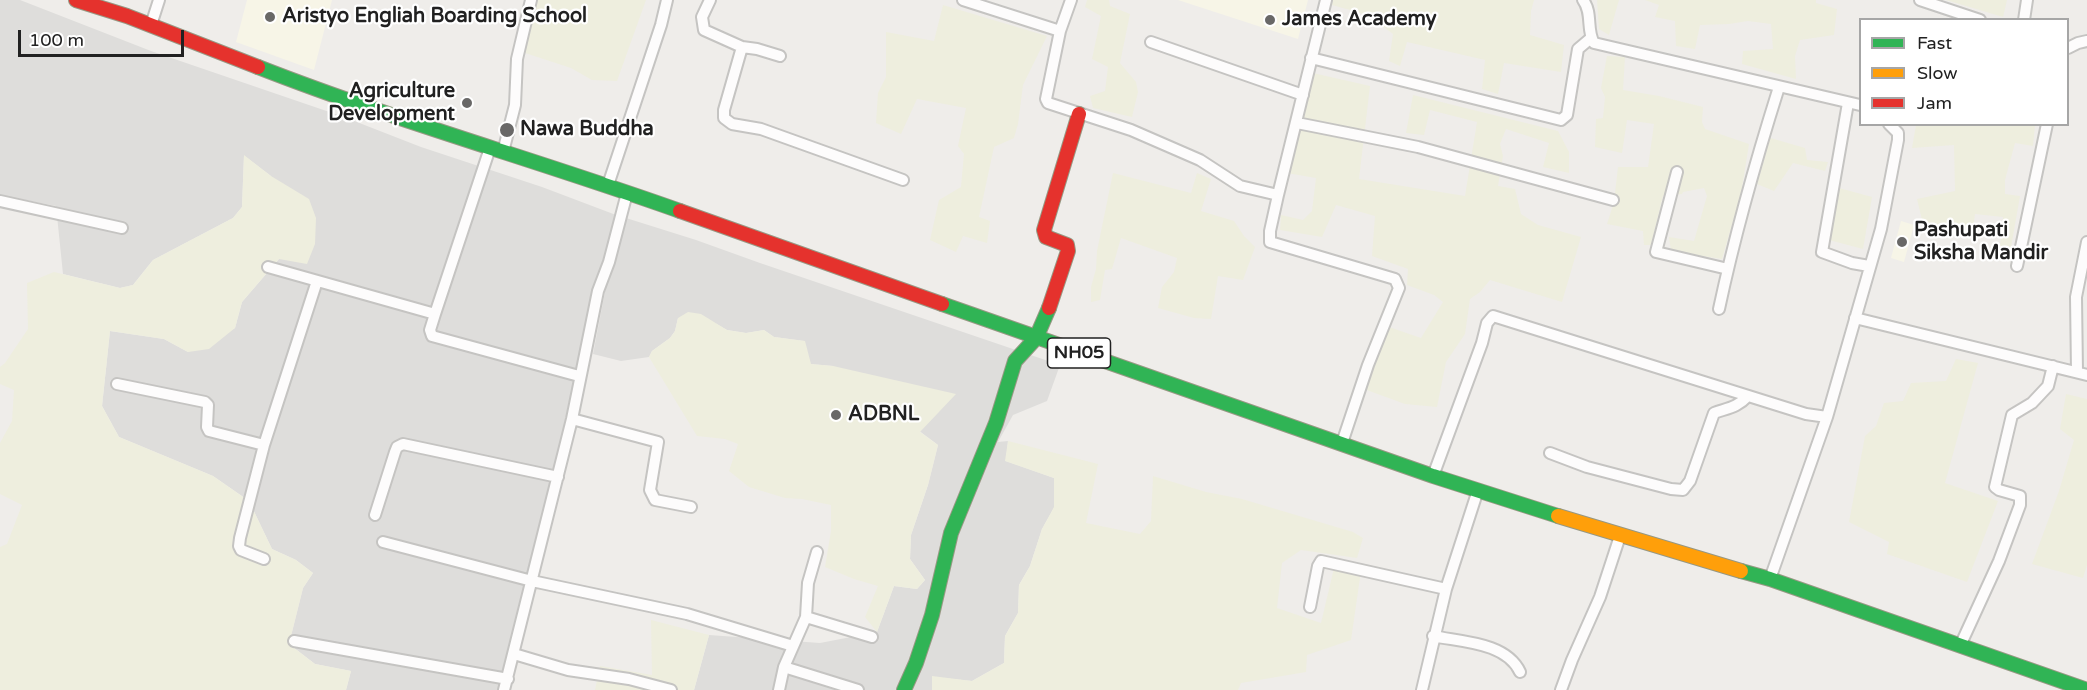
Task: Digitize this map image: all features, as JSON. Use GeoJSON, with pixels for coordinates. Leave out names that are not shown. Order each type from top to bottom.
{"type":"FeatureCollection","features":[{"type":"Feature","properties":{"kind":"main road","name":"NH05"},"geometry":{"type":"LineString","coordinates":[[76,0],[152,25],[301,84],[608,185],[1036,338],[1433,476],[1620,536],[1770,579],[2087,690]]}},
{"type":"Feature","properties":{"kind":"main road"},"geometry":{"type":"LineString","coordinates":[[904,690],[932,615],[951,533],[996,423],[1015,361],[1036,338],[1049,309],[1068,251],[1067,245],[1046,237],[1044,230],[1079,114]]}},
{"type":"Feature","properties":{"kind":"street"},"geometry":{"type":"LineString","coordinates":[[152,25],[159,0]]}},
{"type":"Feature","properties":{"kind":"street"},"geometry":{"type":"LineString","coordinates":[[531,0],[517,59],[515,105],[430,330],[432,336],[579,376]]}},
{"type":"Feature","properties":{"kind":"street"},"geometry":{"type":"LineString","coordinates":[[608,185],[661,25],[667,0]]}},
{"type":"Feature","properties":{"kind":"street"},"geometry":{"type":"LineString","coordinates":[[710,0],[702,16],[704,30],[742,47],[780,56]]}},
{"type":"Feature","properties":{"kind":"street"},"geometry":{"type":"LineString","coordinates":[[963,0],[1060,31]]}},
{"type":"Feature","properties":{"kind":"street"},"geometry":{"type":"LineString","coordinates":[[1071,0],[1060,31],[1046,99],[1048,103],[1131,130],[1200,160],[1240,186],[1278,195]]}},
{"type":"Feature","properties":{"kind":"street"},"geometry":{"type":"LineString","coordinates":[[1326,0],[1278,195],[1270,231],[1270,242],[1395,279],[1398,288],[1368,365],[1342,443]]}},
{"type":"Feature","properties":{"kind":"street"},"geometry":{"type":"LineString","coordinates":[[1583,0],[1588,6],[1591,38],[1594,43],[1859,105]]}},
{"type":"Feature","properties":{"kind":"street"},"geometry":{"type":"LineString","coordinates":[[1920,0],[1974,18]]}},
{"type":"Feature","properties":{"kind":"street"},"geometry":{"type":"LineString","coordinates":[[2024,18],[2027,0]]}},
{"type":"Feature","properties":{"kind":"street"},"geometry":{"type":"LineString","coordinates":[[1311,58],[1561,120],[1567,115],[1578,49],[1591,38]]}},
{"type":"Feature","properties":{"kind":"street"},"geometry":{"type":"LineString","coordinates":[[1151,42],[1303,95]]}},
{"type":"Feature","properties":{"kind":"street"},"geometry":{"type":"LineString","coordinates":[[742,47],[724,110],[724,118],[732,124],[761,129],[903,180]]}},
{"type":"Feature","properties":{"kind":"street"},"geometry":{"type":"LineString","coordinates":[[1719,309],[1761,142],[1779,87]]}},
{"type":"Feature","properties":{"kind":"street"},"geometry":{"type":"LineString","coordinates":[[1848,103],[1822,252],[1852,263],[1869,266]]}},
{"type":"Feature","properties":{"kind":"street"},"geometry":{"type":"LineString","coordinates":[[1297,123],[1418,147],[1613,200]]}},
{"type":"Feature","properties":{"kind":"street"},"geometry":{"type":"LineString","coordinates":[[2017,266],[2047,126]]}},
{"type":"Feature","properties":{"kind":"street"},"geometry":{"type":"LineString","coordinates":[[1770,579],[1827,417],[1856,318],[1881,229],[1901,129]]}},
{"type":"Feature","properties":{"kind":"street"},"geometry":{"type":"LineString","coordinates":[[1677,172],[1656,252],[1728,269]]}},
{"type":"Feature","properties":{"kind":"street"},"geometry":{"type":"LineString","coordinates":[[294,641],[506,685],[572,419],[598,291],[609,262],[627,193]]}},
{"type":"Feature","properties":{"kind":"street"},"geometry":{"type":"LineString","coordinates":[[0,201],[122,228]]}},
{"type":"Feature","properties":{"kind":"street"},"geometry":{"type":"LineString","coordinates":[[1856,318],[2082,373],[2076,297],[2087,242]]}},
{"type":"Feature","properties":{"kind":"street"},"geometry":{"type":"LineString","coordinates":[[268,267],[435,314]]}},
{"type":"Feature","properties":{"kind":"street"},"geometry":{"type":"LineString","coordinates":[[264,558],[247,554],[239,546],[264,445],[317,280]]}},
{"type":"Feature","properties":{"kind":"street"},"geometry":{"type":"LineString","coordinates":[[1433,476],[1482,343],[1487,323],[1493,316],[1806,414],[1827,417]]}},
{"type":"Feature","properties":{"kind":"street"},"geometry":{"type":"LineString","coordinates":[[1960,646],[2020,505],[2020,496],[1995,487],[2012,415],[2032,403],[2048,386],[2053,366]]}},
{"type":"Feature","properties":{"kind":"street"},"geometry":{"type":"LineString","coordinates":[[117,384],[205,402],[208,405],[207,427],[209,431],[264,445]]}},
{"type":"Feature","properties":{"kind":"street"},"geometry":{"type":"LineString","coordinates":[[1551,453],[1587,467],[1671,489],[1683,490],[1689,481],[1714,413],[1730,409],[1748,396]]}},
{"type":"Feature","properties":{"kind":"street"},"geometry":{"type":"LineString","coordinates":[[572,419],[658,442],[650,490],[655,500],[691,507]]}},
{"type":"Feature","properties":{"kind":"street"},"geometry":{"type":"LineString","coordinates":[[375,515],[395,452],[397,447],[403,444],[558,477]]}},
{"type":"Feature","properties":{"kind":"street"},"geometry":{"type":"LineString","coordinates":[[1422,690],[1446,589],[1478,490]]}},
{"type":"Feature","properties":{"kind":"street"},"geometry":{"type":"LineString","coordinates":[[1561,690],[1600,597],[1620,536]]}},
{"type":"Feature","properties":{"kind":"street"},"geometry":{"type":"LineString","coordinates":[[383,542],[532,582],[687,614],[793,646]]}},
{"type":"Feature","properties":{"kind":"street"},"geometry":{"type":"LineString","coordinates":[[779,690],[784,667],[806,617],[808,583],[817,552]]}},
{"type":"Feature","properties":{"kind":"street"},"geometry":{"type":"LineString","coordinates":[[1310,607],[1321,561],[1446,589]]}},
{"type":"Feature","properties":{"kind":"street"},"geometry":{"type":"LineString","coordinates":[[806,617],[872,636]]}},
{"type":"Feature","properties":{"kind":"street"},"geometry":{"type":"LineString","coordinates":[[1433,636],[1478,644],[1499,652],[1509,658],[1520,672]]}},
{"type":"Feature","properties":{"kind":"street"},"geometry":{"type":"LineString","coordinates":[[514,654],[568,670],[629,679],[671,690]]}},
{"type":"Feature","properties":{"kind":"street"},"geometry":{"type":"LineString","coordinates":[[784,667],[858,690]]}},
{"type":"Feature","properties":{"kind":"shaded area"},"geometry":{"type":"Polygon","coordinates":[[[0,0],[20,0],[151,51],[344,117],[421,147],[542,187],[616,215],[576,368],[556,464],[503,676],[329,641],[291,636],[303,588],[313,573],[296,560],[272,549],[249,501],[213,476],[119,437],[102,406],[110,331],[164,339],[188,352],[235,328],[242,302],[279,259],[271,176],[244,156],[242,207],[233,218],[153,260],[133,285],[120,288],[63,274],[56,206],[0,195],[0,0]]]}},
{"type":"Feature","properties":{"kind":"shaded area"},"geometry":{"type":"Polygon","coordinates":[[[247,0],[332,0],[314,70],[236,42],[247,0]]]}},
{"type":"Feature","properties":{"kind":"shaded area","name":"James Academy"},"geometry":{"type":"Polygon","coordinates":[[[1178,0],[1308,0],[1298,39],[1178,0]]]}},
{"type":"Feature","properties":{"kind":"shaded area"},"geometry":{"type":"Polygon","coordinates":[[[626,218],[1060,365],[1047,401],[1013,415],[998,442],[1008,441],[1006,461],[1054,478],[1054,508],[1042,529],[1030,566],[1019,585],[1018,613],[1005,636],[1004,663],[972,681],[932,677],[932,690],[694,690],[709,635],[820,643],[877,632],[894,586],[917,589],[925,580],[910,559],[911,535],[928,485],[938,445],[833,366],[810,364],[804,341],[774,337],[764,330],[746,333],[727,330],[716,324],[678,318],[675,331],[670,338],[652,351],[649,357],[621,361],[593,354],[609,271],[626,218]]]}},
{"type":"Feature","properties":{"kind":"shaded area","name":"Pashupati Siksha Mandir"},"geometry":{"type":"Polygon","coordinates":[[[1901,221],[1914,225],[1904,262],[1891,258],[1901,221]]]}},
{"type":"Feature","properties":{"kind":"shaded area"},"geometry":{"type":"Polygon","coordinates":[[[289,644],[496,680],[503,690],[346,690],[351,671],[315,664],[289,644]]]}},
{"type":"Feature","properties":{"kind":"green space"},"geometry":{"type":"Polygon","coordinates":[[[535,0],[646,0],[617,81],[592,80],[571,68],[519,51],[535,0]]]}},
{"type":"Feature","properties":{"kind":"green space"},"geometry":{"type":"Polygon","coordinates":[[[1087,0],[1109,0],[1110,6],[1130,14],[1120,63],[1136,82],[1138,92],[1132,117],[1093,108],[1090,96],[1105,91],[1108,67],[1092,59],[1101,16],[1085,7],[1087,0]]]}},
{"type":"Feature","properties":{"kind":"green space"},"geometry":{"type":"Polygon","coordinates":[[[1333,0],[1534,0],[1530,35],[1564,45],[1561,72],[1504,63],[1498,94],[1482,89],[1485,60],[1407,42],[1400,66],[1389,61],[1393,34],[1361,13],[1332,5],[1333,0]]]}},
{"type":"Feature","properties":{"kind":"green space"},"geometry":{"type":"Polygon","coordinates":[[[1597,0],[1619,0],[1609,35],[1599,29],[1597,0]]]}},
{"type":"Feature","properties":{"kind":"green space"},"geometry":{"type":"Polygon","coordinates":[[[1645,0],[1816,0],[1816,3],[1837,9],[1834,35],[1800,40],[1795,56],[1796,79],[1742,64],[1743,51],[1773,49],[1771,24],[1748,21],[1700,25],[1695,49],[1676,46],[1675,21],[1655,17],[1659,5],[1645,0]]]}},
{"type":"Feature","properties":{"kind":"green space"},"geometry":{"type":"Polygon","coordinates":[[[1946,0],[2007,0],[2003,17],[1946,0]]]}},
{"type":"Feature","properties":{"kind":"green space"},"geometry":{"type":"Polygon","coordinates":[[[943,5],[1047,36],[1023,85],[1014,138],[994,147],[979,217],[990,221],[987,243],[963,236],[956,252],[930,240],[939,200],[961,187],[964,154],[958,146],[966,108],[917,99],[901,134],[876,123],[878,93],[886,77],[886,32],[934,41],[943,5]]]}},
{"type":"Feature","properties":{"kind":"green space"},"geometry":{"type":"Polygon","coordinates":[[[1607,56],[1625,57],[1623,90],[1703,107],[1702,122],[1705,129],[1749,144],[1741,194],[1722,259],[1671,251],[1669,237],[1694,241],[1707,196],[1704,188],[1663,196],[1651,245],[1644,245],[1643,231],[1607,224],[1614,202],[1618,167],[1648,167],[1654,124],[1627,120],[1622,153],[1595,147],[1596,119],[1603,118],[1605,97],[1601,88],[1607,56]]]}},
{"type":"Feature","properties":{"kind":"green space"},"geometry":{"type":"Polygon","coordinates":[[[1313,73],[1370,86],[1359,179],[1465,196],[1477,122],[1430,110],[1424,135],[1406,133],[1413,95],[1558,131],[1569,152],[1569,173],[1543,167],[1549,143],[1506,129],[1500,144],[1503,156],[1498,186],[1515,189],[1521,214],[1538,225],[1581,237],[1562,302],[1490,280],[1480,292],[1470,299],[1465,334],[1446,362],[1437,407],[1405,404],[1364,389],[1371,363],[1389,327],[1421,338],[1443,302],[1434,295],[1407,285],[1408,269],[1372,256],[1375,216],[1336,205],[1322,237],[1280,230],[1281,215],[1303,220],[1312,211],[1316,178],[1287,173],[1313,73]]]}},
{"type":"Feature","properties":{"kind":"green space"},"geometry":{"type":"Polygon","coordinates":[[[1916,126],[2035,126],[2033,146],[2015,143],[2005,180],[2005,194],[2020,196],[2010,253],[1999,255],[2003,217],[1975,214],[1972,236],[1923,224],[1917,199],[1955,191],[1954,145],[1912,148],[1916,126]]]}},
{"type":"Feature","properties":{"kind":"green space"},"geometry":{"type":"Polygon","coordinates":[[[1767,137],[1805,148],[1807,160],[1828,162],[1825,171],[1793,163],[1774,191],[1757,184],[1765,157],[1767,137]]]}},
{"type":"Feature","properties":{"kind":"green space"},"geometry":{"type":"Polygon","coordinates":[[[244,155],[271,176],[309,199],[316,218],[315,244],[307,264],[279,259],[242,302],[235,328],[209,349],[188,352],[164,339],[110,331],[102,406],[119,437],[213,476],[249,501],[272,549],[296,560],[313,573],[303,588],[289,644],[315,664],[351,671],[346,690],[0,690],[0,547],[7,544],[22,505],[0,494],[0,443],[12,421],[14,390],[0,384],[0,367],[28,329],[27,283],[54,272],[120,288],[133,285],[153,260],[233,218],[242,207],[244,155]]]}},
{"type":"Feature","properties":{"kind":"green space"},"geometry":{"type":"Polygon","coordinates":[[[1113,173],[1191,193],[1197,173],[1211,179],[1201,211],[1234,221],[1255,247],[1243,280],[1218,276],[1211,319],[1194,318],[1158,308],[1162,287],[1174,272],[1177,258],[1121,238],[1112,269],[1105,270],[1100,300],[1091,302],[1097,251],[1113,173]]]}},
{"type":"Feature","properties":{"kind":"green space"},"geometry":{"type":"Polygon","coordinates":[[[1839,188],[1872,197],[1863,249],[1829,240],[1839,188]]]}},
{"type":"Feature","properties":{"kind":"green space"},"geometry":{"type":"Polygon","coordinates":[[[688,312],[701,314],[727,330],[746,333],[764,330],[774,337],[805,341],[811,364],[833,366],[956,394],[920,432],[938,445],[928,485],[911,535],[910,559],[925,580],[917,589],[894,586],[877,632],[865,617],[878,586],[825,567],[831,531],[831,505],[785,498],[749,487],[729,471],[738,444],[725,439],[697,436],[649,357],[652,351],[670,338],[675,331],[678,318],[688,312]]]}},
{"type":"Feature","properties":{"kind":"green space"},"geometry":{"type":"Polygon","coordinates":[[[1956,359],[1978,363],[1945,483],[1998,501],[1967,582],[1887,554],[1889,542],[1849,522],[1865,436],[1876,426],[1884,403],[1903,401],[1911,383],[1946,381],[1956,359]]]}},
{"type":"Feature","properties":{"kind":"green space"},"geometry":{"type":"Polygon","coordinates":[[[2066,394],[2087,399],[2087,565],[2083,578],[2032,564],[2059,491],[2074,440],[2060,429],[2066,394]]]}},
{"type":"Feature","properties":{"kind":"green space"},"geometry":{"type":"Polygon","coordinates":[[[1008,441],[1098,464],[1086,523],[1140,534],[1151,521],[1153,476],[1206,492],[1242,499],[1353,532],[1363,538],[1357,558],[1301,550],[1282,563],[1277,608],[1321,623],[1334,568],[1361,571],[1351,640],[1307,655],[1306,672],[1241,683],[1238,690],[932,690],[932,676],[972,681],[1004,663],[1005,636],[1018,613],[1019,585],[1030,566],[1042,529],[1054,507],[1054,478],[1005,461],[1008,441]]]}},
{"type":"Feature","properties":{"kind":"green space"},"geometry":{"type":"Polygon","coordinates":[[[651,620],[709,635],[694,690],[595,690],[600,666],[652,675],[651,620]]]}},
{"type":"Feature","properties":{"kind":"traffic: fast"},"geometry":{"type":"LineString","coordinates":[[258,67],[362,105],[680,211]]}},
{"type":"Feature","properties":{"kind":"traffic: fast"},"geometry":{"type":"LineString","coordinates":[[942,304],[1433,476],[1558,516]]}},
{"type":"Feature","properties":{"kind":"traffic: fast"},"geometry":{"type":"LineString","coordinates":[[904,690],[932,615],[951,533],[996,423],[1015,361],[1036,338],[1049,308]]}},
{"type":"Feature","properties":{"kind":"traffic: fast"},"geometry":{"type":"LineString","coordinates":[[1741,571],[1770,579],[2087,690]]}},
{"type":"Feature","properties":{"kind":"traffic: slow"},"geometry":{"type":"LineString","coordinates":[[1558,516],[1741,571]]}},
{"type":"Feature","properties":{"kind":"traffic: jam"},"geometry":{"type":"LineString","coordinates":[[76,0],[127,16],[258,67]]}},
{"type":"Feature","properties":{"kind":"traffic: jam"},"geometry":{"type":"LineString","coordinates":[[1049,308],[1068,251],[1067,245],[1046,237],[1044,230],[1079,114]]}},
{"type":"Feature","properties":{"kind":"traffic: jam"},"geometry":{"type":"LineString","coordinates":[[680,211],[942,304]]}},
{"type":"Feature","properties":{"kind":"place","name":"Aristyo Engliah Boarding School"},"geometry":{"type":"Point","coordinates":[270,17]}},
{"type":"Feature","properties":{"kind":"place","name":"James Academy"},"geometry":{"type":"Point","coordinates":[1270,20]}},
{"type":"Feature","properties":{"kind":"place","name":"Agriculture Development"},"geometry":{"type":"Point","coordinates":[467,103]}},
{"type":"Feature","properties":{"kind":"place","name":"Nawa Buddha"},"geometry":{"type":"Point","coordinates":[507,130]}},
{"type":"Feature","properties":{"kind":"place","name":"Pashupati Siksha Mandir"},"geometry":{"type":"Point","coordinates":[1902,242]}},
{"type":"Feature","properties":{"kind":"place","name":"ADBNL"},"geometry":{"type":"Point","coordinates":[836,415]}}]}
